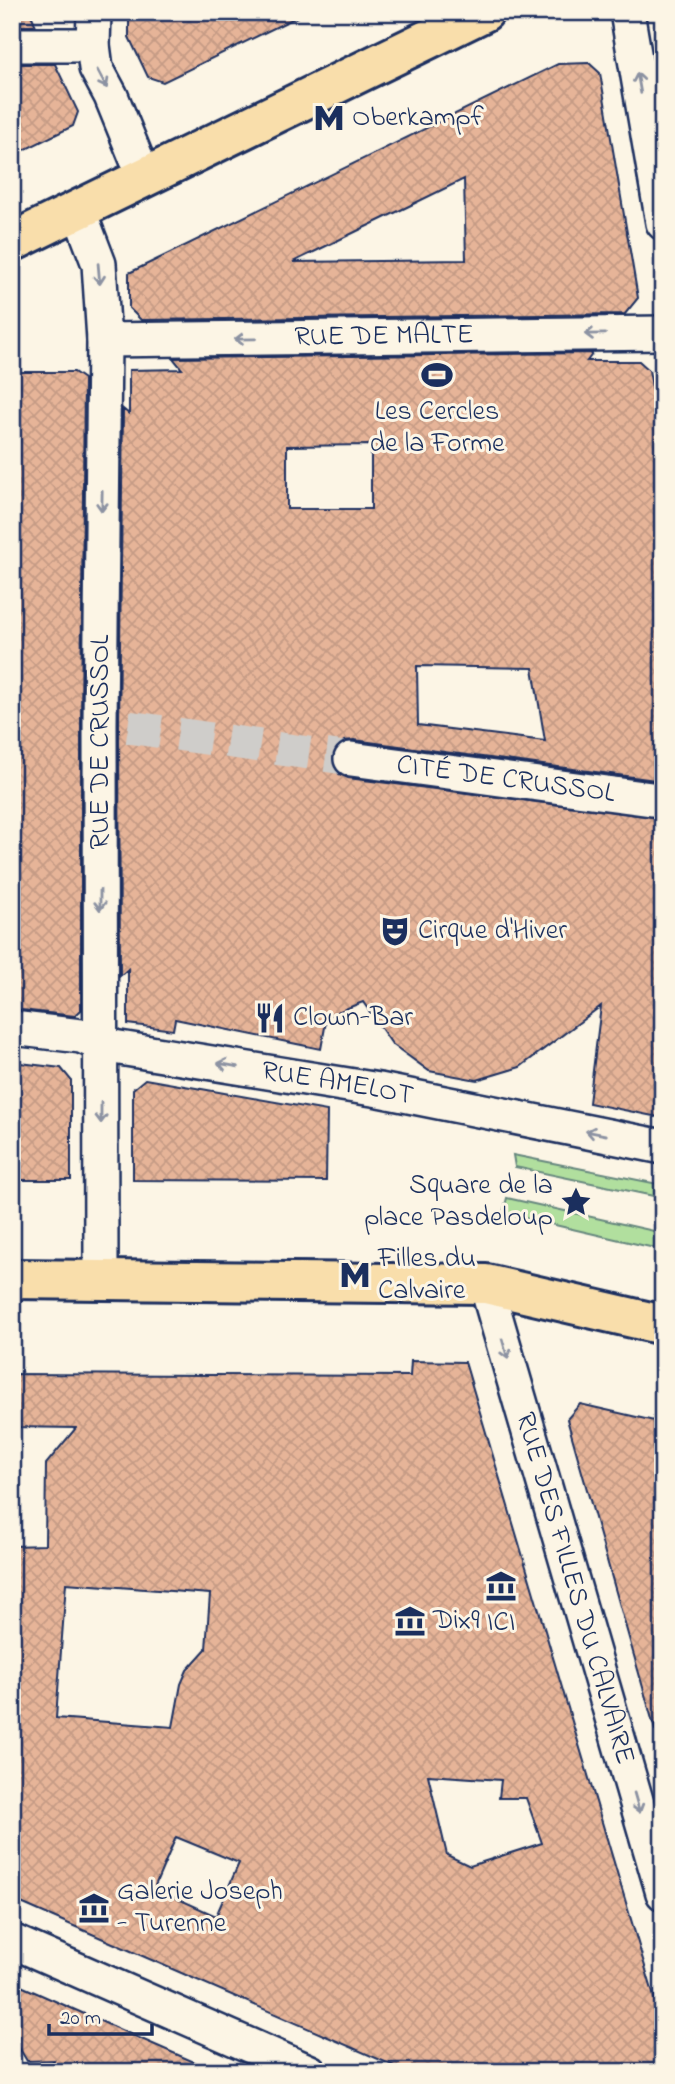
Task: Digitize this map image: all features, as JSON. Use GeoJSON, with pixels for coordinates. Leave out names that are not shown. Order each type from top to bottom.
{"type":"FeatureCollection","features":[{"type":"Feature","properties":{"kind":"main road"},"geometry":{"type":"LineString","coordinates":[[12,242],[484,12]]}},
{"type":"Feature","properties":{"kind":"main road"},"geometry":{"type":"LineString","coordinates":[[12,1279],[486,1284],[663,1325]]}},
{"type":"Feature","properties":{"kind":"street"},"geometry":{"type":"LineString","coordinates":[[627,12],[663,223]]}},
{"type":"Feature","properties":{"kind":"street"},"geometry":{"type":"LineString","coordinates":[[12,45],[94,28],[96,68],[111,96],[144,177]]}},
{"type":"Feature","properties":{"kind":"street","name":"RUE DE CRUSSOL"},"geometry":{"type":"LineString","coordinates":[[78,209],[99,264],[104,340],[114,726],[101,1045],[102,1279]]}},
{"type":"Feature","properties":{"kind":"street","name":"RUE DE MALTE"},"geometry":{"type":"LineString","coordinates":[[104,340],[663,333]]}},
{"type":"Feature","properties":{"kind":"street","name":"CITÉ DE CRUSSOL"},"geometry":{"type":"LineString","coordinates":[[351,759],[659,800]]}},
{"type":"Feature","properties":{"kind":"street","name":"RUE AMELOT"},"geometry":{"type":"LineString","coordinates":[[12,1028],[81,1036],[101,1045],[379,1090],[663,1147]]}},
{"type":"Feature","properties":{"kind":"street","name":"RUE DES FILLES DU CALVAIRE"},"geometry":{"type":"LineString","coordinates":[[486,1284],[663,1893]]}},
{"type":"Feature","properties":{"kind":"street"},"geometry":{"type":"LineString","coordinates":[[12,1941],[310,2072]]}},
{"type":"Feature","properties":{"kind":"green space"},"geometry":{"type":"Polygon","coordinates":[[[513,1155],[663,1185],[663,1198],[515,1167],[513,1155]]]}},
{"type":"Feature","properties":{"kind":"green space"},"geometry":{"type":"Polygon","coordinates":[[[507,1198],[663,1233],[663,1250],[503,1213],[507,1198]]]}},
{"type":"Feature","properties":{"kind":"building"},"geometry":{"type":"Polygon","coordinates":[[[12,12],[30,12],[36,26],[12,26],[12,12]]]}},
{"type":"Feature","properties":{"kind":"building"},"geometry":{"type":"Polygon","coordinates":[[[129,12],[307,12],[163,82],[148,77],[129,37],[129,12]]]}},
{"type":"Feature","properties":{"kind":"building"},"geometry":{"type":"Polygon","coordinates":[[[589,63],[600,73],[638,298],[625,314],[141,320],[129,308],[129,273],[558,64],[589,63]],[[464,179],[293,262],[466,260],[464,179]]]}},
{"type":"Feature","properties":{"kind":"building"},"geometry":{"type":"Polygon","coordinates":[[[12,64],[55,64],[78,112],[73,126],[12,156],[12,64]]]}},
{"type":"Feature","properties":{"kind":"building"},"geometry":{"type":"Polygon","coordinates":[[[593,353],[587,361],[639,361],[649,370],[663,448],[663,781],[354,740],[344,741],[336,747],[332,757],[333,766],[339,774],[348,778],[663,818],[663,875],[655,936],[663,936],[663,1118],[589,1103],[601,1006],[520,1067],[477,1080],[429,1071],[392,1044],[363,1002],[327,1016],[321,1049],[175,1019],[173,1030],[128,1024],[128,969],[120,976],[119,724],[123,409],[129,414],[129,370],[182,369],[173,358],[593,353]],[[371,445],[287,446],[287,509],[371,509],[371,445]],[[417,666],[418,725],[545,741],[533,668],[417,666]]]}},
{"type":"Feature","properties":{"kind":"building"},"geometry":{"type":"Polygon","coordinates":[[[12,372],[74,372],[84,379],[81,1010],[75,1016],[12,1009],[12,372]]]}},
{"type":"Feature","properties":{"kind":"building"},"geometry":{"type":"Polygon","coordinates":[[[12,1062],[61,1068],[71,1080],[71,1180],[12,1180],[12,1062]]]}},
{"type":"Feature","properties":{"kind":"building"},"geometry":{"type":"Polygon","coordinates":[[[145,1079],[327,1111],[326,1181],[133,1180],[133,1089],[145,1079]]]}},
{"type":"Feature","properties":{"kind":"building"},"geometry":{"type":"Polygon","coordinates":[[[411,1361],[465,1362],[663,2027],[663,2072],[408,2072],[12,1899],[12,1546],[45,1545],[46,1464],[76,1428],[12,1427],[12,1374],[410,1376],[411,1361]],[[66,1583],[56,1718],[173,1727],[181,1684],[187,1670],[206,1649],[210,1594],[66,1583]],[[428,1775],[447,1855],[470,1866],[542,1843],[526,1798],[499,1798],[501,1780],[428,1775]],[[176,1837],[154,1888],[216,1916],[239,1863],[176,1837]]]}},
{"type":"Feature","properties":{"kind":"building"},"geometry":{"type":"Polygon","coordinates":[[[580,1404],[663,1423],[663,1729],[655,1730],[567,1419],[580,1404]]]}},
{"type":"Feature","properties":{"kind":"building"},"geometry":{"type":"Polygon","coordinates":[[[12,1982],[217,2072],[49,2072],[54,2060],[27,2061],[12,2036],[12,1982]]]}},
{"type":"Feature","properties":{"kind":"tunnel"},"geometry":{"type":"LineString","coordinates":[[128,727],[351,759]]}},
{"type":"Feature","properties":{"kind":"place","name":"Oberkampf"},"geometry":{"type":"Point","coordinates":[329,118]}},
{"type":"Feature","properties":{"kind":"place","name":"Les Cercles de la Forme"},"geometry":{"type":"Point","coordinates":[437,375]}},
{"type":"Feature","properties":{"kind":"place","name":"Cirque d'Hiver"},"geometry":{"type":"Point","coordinates":[395,931]}},
{"type":"Feature","properties":{"kind":"place","name":"Clown-Bar"},"geometry":{"type":"Point","coordinates":[270,1018]}},
{"type":"Feature","properties":{"kind":"place","name":"Square de la place Pasdeloup"},"geometry":{"type":"Point","coordinates":[576,1202]}},
{"type":"Feature","properties":{"kind":"place","name":"Filles du Calvaire"},"geometry":{"type":"Point","coordinates":[355,1275]}},
{"type":"Feature","properties":{"kind":"place","name":"ICI"},"geometry":{"type":"Point","coordinates":[501,1586]}},
{"type":"Feature","properties":{"kind":"place","name":"Dix9"},"geometry":{"type":"Point","coordinates":[410,1621]}},
{"type":"Feature","properties":{"kind":"place","name":"Galerie Joseph - Turenne"},"geometry":{"type":"Point","coordinates":[94,1908]}}]}
